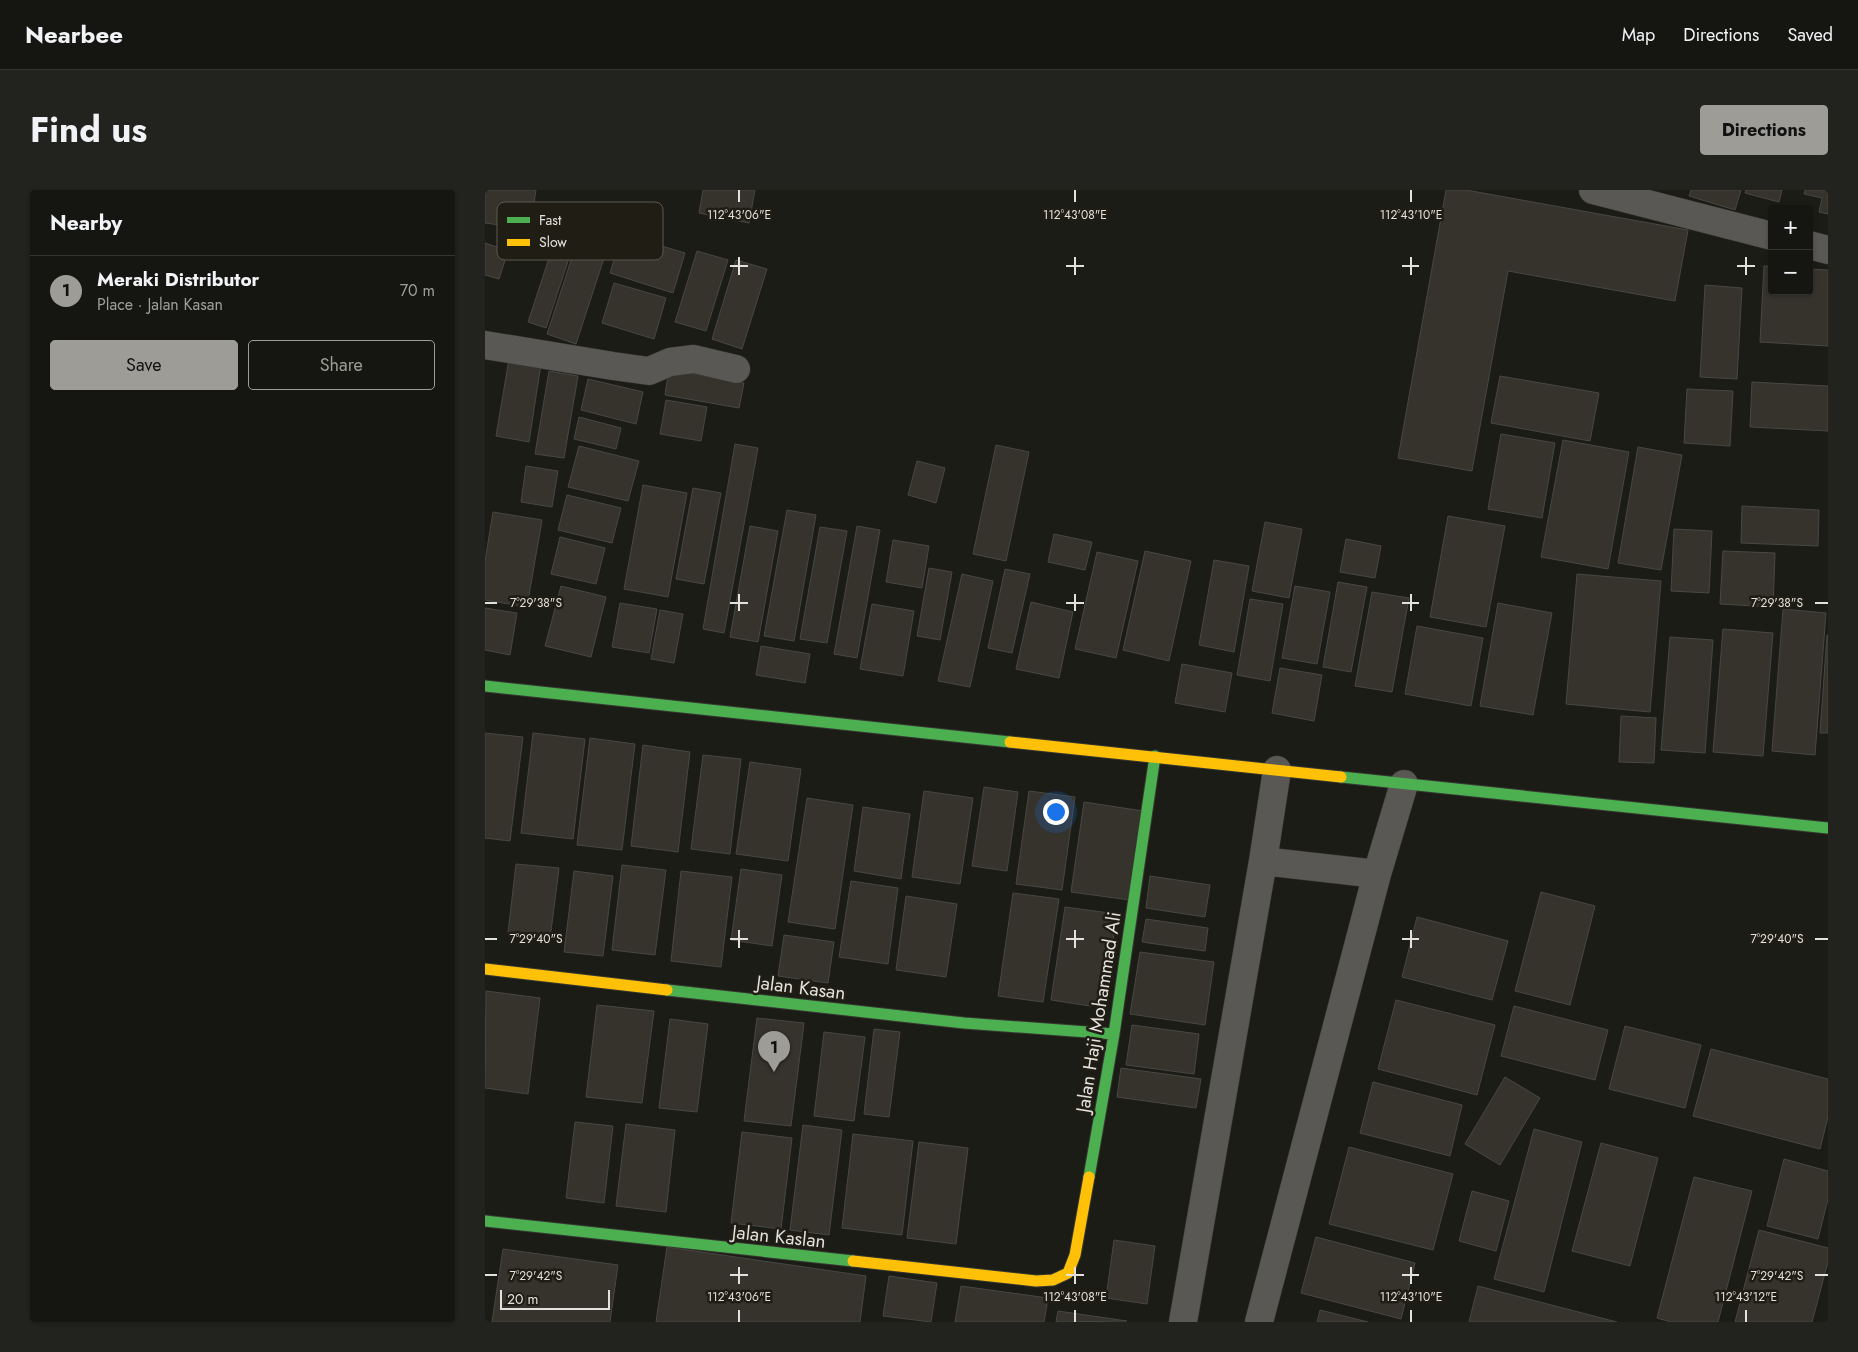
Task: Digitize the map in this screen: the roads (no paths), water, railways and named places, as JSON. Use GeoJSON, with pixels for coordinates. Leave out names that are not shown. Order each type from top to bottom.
{"type":"FeatureCollection","features":[{"type":"Feature","properties":{"kind":"street"},"geometry":{"type":"LineString","coordinates":[[1593,190],[1768,235]]}},
{"type":"Feature","properties":{"kind":"street"},"geometry":{"type":"LineString","coordinates":[[1813,246],[1828,250]]}},
{"type":"Feature","properties":{"kind":"street"},"geometry":{"type":"LineString","coordinates":[[485,345],[649,371],[670,362],[694,358],[736,369]]}},
{"type":"Feature","properties":{"kind":"street"},"geometry":{"type":"LineString","coordinates":[[485,686],[1828,828]]}},
{"type":"Feature","properties":{"kind":"street","name":"Jalan Haji Mohammad Ali"},"geometry":{"type":"LineString","coordinates":[[1068,1273],[1075,1255],[1113,1034],[1155,756]]}},
{"type":"Feature","properties":{"kind":"street"},"geometry":{"type":"LineString","coordinates":[[1183,1322],[1277,770]]}},
{"type":"Feature","properties":{"kind":"street"},"geometry":{"type":"LineString","coordinates":[[1259,1322],[1377,874],[1404,784]]}},
{"type":"Feature","properties":{"kind":"street"},"geometry":{"type":"LineString","coordinates":[[1263,861],[1377,874]]}},
{"type":"Feature","properties":{"kind":"street","name":"Jalan Kasan"},"geometry":{"type":"LineString","coordinates":[[485,969],[964,1023],[1113,1034]]}},
{"type":"Feature","properties":{"kind":"street","name":"Jalan Kaslan"},"geometry":{"type":"LineString","coordinates":[[485,1221],[1036,1281],[1053,1280],[1068,1273]]}},
{"type":"Feature","properties":{"kind":"place","name":"Meraki Distributor"},"geometry":{"type":"Point","coordinates":[774,1072]}}]}
